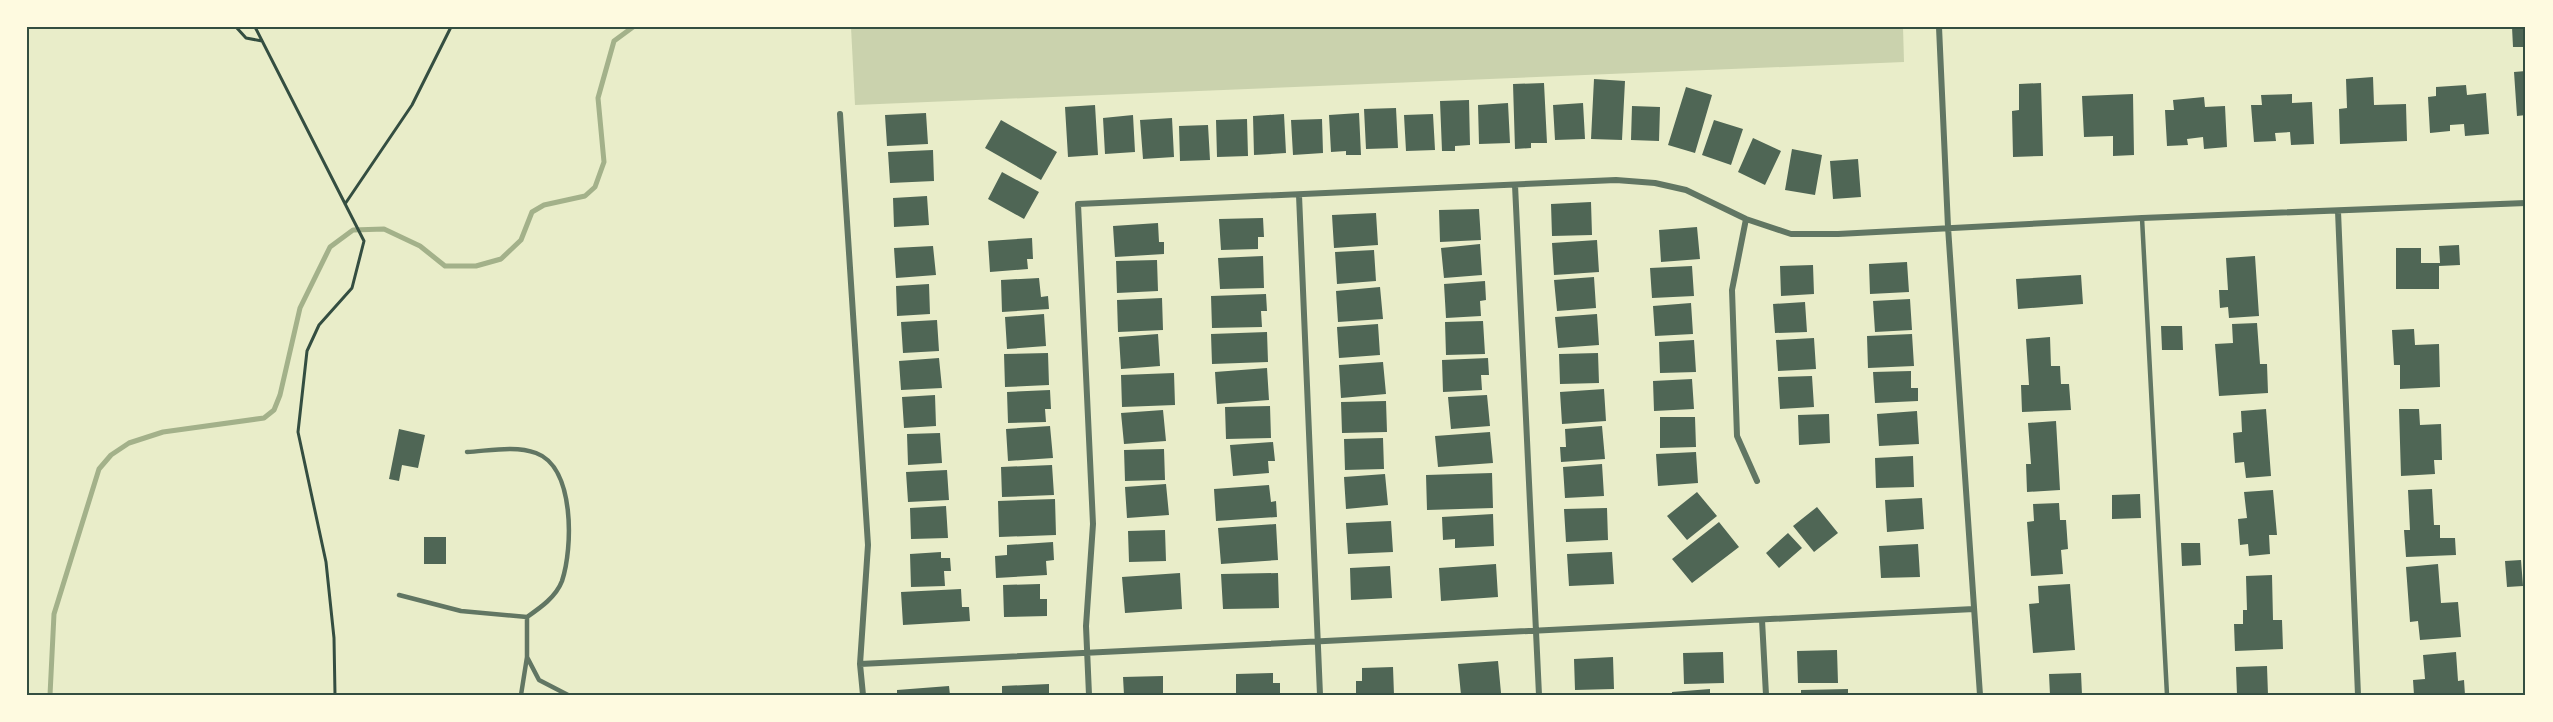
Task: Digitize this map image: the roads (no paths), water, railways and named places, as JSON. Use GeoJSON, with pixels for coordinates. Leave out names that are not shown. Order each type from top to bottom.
{"type":"FeatureCollection","features":[{"type":"Feature","properties":{"kind":"street"},"geometry":{"type":"LineString","coordinates":[[1939,27],[1948,227],[1980,695]]}},
{"type":"Feature","properties":{"kind":"street"},"geometry":{"type":"LineString","coordinates":[[840,114],[868,545],[860,664],[863,695]]}},
{"type":"Feature","properties":{"kind":"street"},"geometry":{"type":"LineString","coordinates":[[1089,695],[1087,652],[1093,524],[1078,204],[1616,180],[1655,183],[1686,190],[1746,219],[1791,234],[1838,234],[2142,218],[2526,203]]}},
{"type":"Feature","properties":{"kind":"street"},"geometry":{"type":"LineString","coordinates":[[1515,185],[1539,695]]}},
{"type":"Feature","properties":{"kind":"street"},"geometry":{"type":"LineString","coordinates":[[1299,195],[1320,695]]}},
{"type":"Feature","properties":{"kind":"street"},"geometry":{"type":"LineString","coordinates":[[2338,211],[2358,695]]}},
{"type":"Feature","properties":{"kind":"street"},"geometry":{"type":"LineString","coordinates":[[1746,219],[1732,290],[1737,436],[1757,481]]}},
{"type":"Feature","properties":{"kind":"street"},"geometry":{"type":"LineString","coordinates":[[860,664],[1974,609]]}},
{"type":"Feature","properties":{"kind":"street"},"geometry":{"type":"LineString","coordinates":[[1762,620],[1766,695]]}},
{"type":"Feature","properties":{"kind":"lane"},"geometry":{"type":"LineString","coordinates":[[2142,218],[2167,695]]}},
{"type":"Feature","properties":{"kind":"lane"},"geometry":{"type":"LineString","coordinates":[[399,594],[461,611],[527,617],[547,603],[561,583],[569,546],[567,501],[557,467],[536,453],[509,449],[467,452]]}},
{"type":"Feature","properties":{"kind":"lane"},"geometry":{"type":"LineString","coordinates":[[521,695],[527,657],[527,617]]}},
{"type":"Feature","properties":{"kind":"lane"},"geometry":{"type":"LineString","coordinates":[[527,657],[539,680],[568,695]]}},
{"type":"Feature","properties":{"kind":"waterway"},"geometry":{"type":"LineString","coordinates":[[50,695],[54,614],[99,469],[111,455],[129,443],[163,432],[264,418],[274,410],[280,395],[300,308],[330,247],[353,230],[384,229],[420,246],[445,266],[476,266],[501,259],[521,240],[532,212],[544,205],[585,196],[595,187],[604,162],[598,98],[614,41],[633,27]]}}]}
